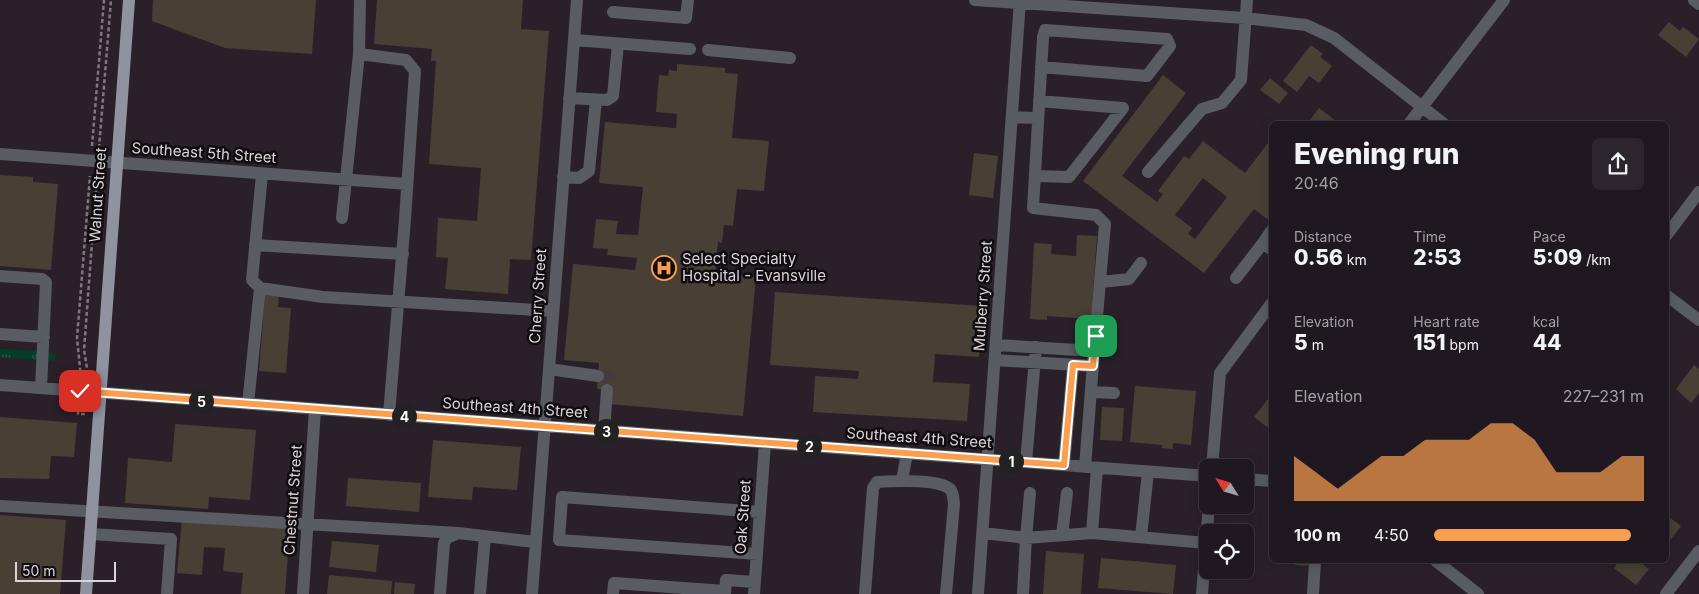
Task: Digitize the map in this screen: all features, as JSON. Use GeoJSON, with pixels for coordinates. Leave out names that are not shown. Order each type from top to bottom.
{"type":"FeatureCollection","features":[{"type":"Feature","properties":{"kind":"main road","name":"Walnut Street"},"geometry":{"type":"LineString","coordinates":[[86,594],[129,0]]}},
{"type":"Feature","properties":{"kind":"street"},"geometry":{"type":"LineString","coordinates":[[342,218],[359,54],[360,0]]}},
{"type":"Feature","properties":{"kind":"street","name":"Cherry Street"},"geometry":{"type":"LineString","coordinates":[[532,594],[577,0]]}},
{"type":"Feature","properties":{"kind":"street"},"geometry":{"type":"LineString","coordinates":[[613,12],[686,18],[688,0]]}},
{"type":"Feature","properties":{"kind":"street"},"geometry":{"type":"LineString","coordinates":[[975,0],[1119,5],[1294,23],[1317,29],[1334,38],[1440,121]]}},
{"type":"Feature","properties":{"kind":"street"},"geometry":{"type":"LineString","coordinates":[[1148,172],[1202,109],[1222,103],[1241,80],[1247,0]]}},
{"type":"Feature","properties":{"kind":"street"},"geometry":{"type":"LineString","coordinates":[[1411,121],[1504,0]]}},
{"type":"Feature","properties":{"kind":"street"},"geometry":{"type":"LineString","coordinates":[[1694,0],[1699,4]]}},
{"type":"Feature","properties":{"kind":"street","name":"Mulberry Street"},"geometry":{"type":"LineString","coordinates":[[978,594],[996,360],[1019,2]]}},
{"type":"Feature","properties":{"kind":"street"},"geometry":{"type":"LineString","coordinates":[[1041,67],[1147,76],[1170,46],[1167,39],[1045,30],[1041,67],[1033,208],[1096,215],[1105,224],[1091,392],[1092,532]]}},
{"type":"Feature","properties":{"kind":"street"},"geometry":{"type":"LineString","coordinates":[[574,40],[690,49]]}},
{"type":"Feature","properties":{"kind":"street"},"geometry":{"type":"LineString","coordinates":[[569,98],[607,100],[613,96],[618,44]]}},
{"type":"Feature","properties":{"kind":"street"},"geometry":{"type":"LineString","coordinates":[[708,50],[790,58]]}},
{"type":"Feature","properties":{"kind":"street"},"geometry":{"type":"LineString","coordinates":[[359,54],[406,60],[415,71],[403,254],[389,414]]}},
{"type":"Feature","properties":{"kind":"street"},"geometry":{"type":"LineString","coordinates":[[563,177],[578,178],[589,171],[596,100]]}},
{"type":"Feature","properties":{"kind":"street"},"geometry":{"type":"LineString","coordinates":[[1035,176],[1069,177],[1123,108],[1039,100]]}},
{"type":"Feature","properties":{"kind":"street"},"geometry":{"type":"LineString","coordinates":[[1012,117],[1038,118]]}},
{"type":"Feature","properties":{"kind":"street","name":"Southeast 5th Street"},"geometry":{"type":"LineString","coordinates":[[0,154],[407,184]]}},
{"type":"Feature","properties":{"kind":"street"},"geometry":{"type":"LineString","coordinates":[[262,174],[252,280],[260,288],[323,298],[553,311]]}},
{"type":"Feature","properties":{"kind":"street"},"geometry":{"type":"LineString","coordinates":[[1669,232],[1699,192]]}},
{"type":"Feature","properties":{"kind":"street"},"geometry":{"type":"LineString","coordinates":[[255,246],[403,254]]}},
{"type":"Feature","properties":{"kind":"street"},"geometry":{"type":"LineString","coordinates":[[1236,278],[1267,246]]}},
{"type":"Feature","properties":{"kind":"street"},"geometry":{"type":"LineString","coordinates":[[1100,282],[1129,279],[1141,262]]}},
{"type":"Feature","properties":{"kind":"street"},"geometry":{"type":"LineString","coordinates":[[0,276],[42,279],[46,282],[41,388]]}},
{"type":"Feature","properties":{"kind":"street"},"geometry":{"type":"LineString","coordinates":[[248,404],[260,288]]}},
{"type":"Feature","properties":{"kind":"street"},"geometry":{"type":"LineString","coordinates":[[1669,297],[1699,320]]}},
{"type":"Feature","properties":{"kind":"street"},"geometry":{"type":"LineString","coordinates":[[1213,459],[1220,373],[1269,307]]}},
{"type":"Feature","properties":{"kind":"street"},"geometry":{"type":"LineString","coordinates":[[0,334],[44,337]]}},
{"type":"Feature","properties":{"kind":"street"},"geometry":{"type":"LineString","coordinates":[[996,345],[1094,351]]}},
{"type":"Feature","properties":{"kind":"street"},"geometry":{"type":"LineString","coordinates":[[1026,462],[1036,347]]}},
{"type":"Feature","properties":{"kind":"street"},"geometry":{"type":"LineString","coordinates":[[996,360],[1093,366]]}},
{"type":"Feature","properties":{"kind":"street"},"geometry":{"type":"LineString","coordinates":[[1064,465],[1073,365]]}},
{"type":"Feature","properties":{"kind":"street"},"geometry":{"type":"LineString","coordinates":[[549,369],[598,376]]}},
{"type":"Feature","properties":{"kind":"street","name":"Southeast 4th Street"},"geometry":{"type":"LineString","coordinates":[[0,385],[1199,475]]}},
{"type":"Feature","properties":{"kind":"street"},"geometry":{"type":"LineString","coordinates":[[604,431],[608,390]]}},
{"type":"Feature","properties":{"kind":"street"},"geometry":{"type":"LineString","coordinates":[[1091,392],[1114,393]]}},
{"type":"Feature","properties":{"kind":"street","name":"Chestnut Street"},"geometry":{"type":"LineString","coordinates":[[303,594],[315,409]]}},
{"type":"Feature","properties":{"kind":"street","name":"Oak Street"},"geometry":{"type":"LineString","coordinates":[[754,588],[765,442]]}},
{"type":"Feature","properties":{"kind":"street"},"geometry":{"type":"LineString","coordinates":[[902,480],[907,453]]}},
{"type":"Feature","properties":{"kind":"street"},"geometry":{"type":"LineString","coordinates":[[1141,537],[1148,472]]}},
{"type":"Feature","properties":{"kind":"street"},"geometry":{"type":"LineString","coordinates":[[865,594],[873,488],[878,482],[902,480],[941,485],[948,487],[952,492],[954,504],[946,594]]}},
{"type":"Feature","properties":{"kind":"street"},"geometry":{"type":"LineString","coordinates":[[1254,480],[1269,481]]}},
{"type":"Feature","properties":{"kind":"street"},"geometry":{"type":"LineString","coordinates":[[1023,594],[1030,493]]}},
{"type":"Feature","properties":{"kind":"street"},"geometry":{"type":"LineString","coordinates":[[1062,535],[1067,493]]}},
{"type":"Feature","properties":{"kind":"street"},"geometry":{"type":"LineString","coordinates":[[757,554],[559,540],[560,524],[562,498],[760,512]]}},
{"type":"Feature","properties":{"kind":"street"},"geometry":{"type":"LineString","coordinates":[[0,506],[307,526],[458,533],[536,542]]}},
{"type":"Feature","properties":{"kind":"street"},"geometry":{"type":"LineString","coordinates":[[537,523],[560,524]]}},
{"type":"Feature","properties":{"kind":"street"},"geometry":{"type":"LineString","coordinates":[[982,533],[1026,538],[1092,532],[1199,542]]}},
{"type":"Feature","properties":{"kind":"street"},"geometry":{"type":"LineString","coordinates":[[440,594],[444,543],[447,538],[458,533]]}},
{"type":"Feature","properties":{"kind":"street"},"geometry":{"type":"LineString","coordinates":[[90,534],[171,539],[167,594]]}},
{"type":"Feature","properties":{"kind":"street"},"geometry":{"type":"LineString","coordinates":[[480,594],[485,536]]}},
{"type":"Feature","properties":{"kind":"street"},"geometry":{"type":"LineString","coordinates":[[1666,594],[1699,551]]}},
{"type":"Feature","properties":{"kind":"street"},"geometry":{"type":"LineString","coordinates":[[1313,594],[1316,563]]}},
{"type":"Feature","properties":{"kind":"street"},"geometry":{"type":"LineString","coordinates":[[1439,563],[1478,594]]}},
{"type":"Feature","properties":{"kind":"street"},"geometry":{"type":"LineString","coordinates":[[1202,594],[1203,579]]}},
{"type":"Feature","properties":{"kind":"street"},"geometry":{"type":"LineString","coordinates":[[613,594],[614,583],[725,592],[726,580],[754,588]]}},
{"type":"Feature","properties":{"kind":"path"},"geometry":{"type":"LineString","coordinates":[[92,146],[104,0]]}},
{"type":"Feature","properties":{"kind":"path","name":"Walnut Street"},"geometry":{"type":"LineString","coordinates":[[100,144],[111,0]]}},
{"type":"Feature","properties":{"kind":"path","name":"Walnut Street"},"geometry":{"type":"LineString","coordinates":[[99,175],[96,189],[85,341],[87,372],[100,392]]}},
{"type":"Feature","properties":{"kind":"path"},"geometry":{"type":"LineString","coordinates":[[90,176],[77,338],[81,365],[78,414],[99,415]]}},
{"type":"Feature","properties":{"kind":"path"},"geometry":{"type":"LineString","coordinates":[[81,365],[102,367]]}},
{"type":"Feature","properties":{"kind":"green space"},"geometry":{"type":"Polygon","coordinates":[[[0,349],[51,352],[56,357],[54,361],[0,357],[0,349]]]}},
{"type":"Feature","properties":{"kind":"building"},"geometry":{"type":"Polygon","coordinates":[[[153,0],[316,0],[312,54],[225,48],[152,21],[153,0]]]}},
{"type":"Feature","properties":{"kind":"building"},"geometry":{"type":"Polygon","coordinates":[[[377,0],[523,0],[521,29],[549,31],[531,260],[510,259],[508,294],[445,289],[448,258],[436,257],[438,218],[477,221],[481,168],[429,164],[436,61],[431,61],[432,49],[374,44],[377,0]]]}},
{"type":"Feature","properties":{"kind":"building"},"geometry":{"type":"Polygon","coordinates":[[[1669,22],[1680,31],[1683,27],[1699,39],[1686,57],[1658,35],[1669,22]]]}},
{"type":"Feature","properties":{"kind":"building"},"geometry":{"type":"Polygon","coordinates":[[[1311,45],[1323,54],[1320,57],[1332,66],[1319,83],[1309,76],[1297,92],[1283,81],[1311,45]]]}},
{"type":"Feature","properties":{"kind":"building"},"geometry":{"type":"Polygon","coordinates":[[[677,64],[725,68],[725,73],[738,74],[732,138],[769,141],[764,191],[737,189],[733,226],[724,225],[722,243],[718,242],[715,273],[756,277],[743,416],[610,404],[612,390],[597,389],[599,363],[564,360],[573,264],[635,270],[637,258],[607,255],[608,249],[593,248],[596,219],[618,221],[616,234],[638,235],[643,187],[599,183],[605,122],[676,128],[677,114],[656,112],[659,75],[668,76],[669,70],[677,71],[677,64]]]}},
{"type":"Feature","properties":{"kind":"building"},"geometry":{"type":"Polygon","coordinates":[[[1163,75],[1186,93],[1122,176],[1157,202],[1163,194],[1158,191],[1184,156],[1189,159],[1203,141],[1245,173],[1269,142],[1269,220],[1254,209],[1204,273],[1083,181],[1163,75]],[[1203,178],[1175,215],[1192,228],[1188,234],[1195,239],[1227,197],[1203,178]]]}},
{"type":"Feature","properties":{"kind":"building"},"geometry":{"type":"Polygon","coordinates":[[[1270,78],[1288,93],[1279,104],[1260,90],[1270,78]]]}},
{"type":"Feature","properties":{"kind":"building"},"geometry":{"type":"Polygon","coordinates":[[[1319,108],[1336,121],[1309,121],[1319,108]]]}},
{"type":"Feature","properties":{"kind":"building"},"geometry":{"type":"Polygon","coordinates":[[[974,153],[998,156],[993,198],[969,195],[974,153]]]}},
{"type":"Feature","properties":{"kind":"building"},"geometry":{"type":"Polygon","coordinates":[[[0,175],[33,177],[33,182],[58,184],[51,270],[0,266],[0,175]]]}},
{"type":"Feature","properties":{"kind":"building"},"geometry":{"type":"Polygon","coordinates":[[[1077,235],[1097,236],[1091,319],[1047,316],[1047,320],[1030,319],[1034,243],[1052,244],[1051,254],[1076,256],[1077,235]]]}},
{"type":"Feature","properties":{"kind":"building"},"geometry":{"type":"Polygon","coordinates":[[[775,292],[982,306],[979,357],[935,354],[933,382],[970,384],[967,421],[813,412],[815,376],[858,379],[859,371],[770,365],[775,292]]]}},
{"type":"Feature","properties":{"kind":"building"},"geometry":{"type":"Polygon","coordinates":[[[265,294],[279,295],[278,307],[291,308],[286,373],[259,371],[265,294]]]}},
{"type":"Feature","properties":{"kind":"building"},"geometry":{"type":"Polygon","coordinates":[[[1694,365],[1699,369],[1699,393],[1691,403],[1676,389],[1694,365]]]}},
{"type":"Feature","properties":{"kind":"building"},"geometry":{"type":"Polygon","coordinates":[[[1135,386],[1196,391],[1191,445],[1173,443],[1173,449],[1162,448],[1162,445],[1130,442],[1135,386]]]}},
{"type":"Feature","properties":{"kind":"building"},"geometry":{"type":"Polygon","coordinates":[[[1269,398],[1269,428],[1254,417],[1269,398]]]}},
{"type":"Feature","properties":{"kind":"building"},"geometry":{"type":"Polygon","coordinates":[[[1102,407],[1124,408],[1122,441],[1100,440],[1102,407]]]}},
{"type":"Feature","properties":{"kind":"building"},"geometry":{"type":"Polygon","coordinates":[[[0,417],[77,423],[74,457],[51,456],[49,479],[0,478],[0,417]]]}},
{"type":"Feature","properties":{"kind":"building"},"geometry":{"type":"Polygon","coordinates":[[[175,424],[256,430],[250,500],[209,497],[208,509],[125,503],[128,458],[172,462],[175,424]]]}},
{"type":"Feature","properties":{"kind":"building"},"geometry":{"type":"Polygon","coordinates":[[[433,440],[521,447],[517,490],[473,487],[472,500],[428,497],[433,440]]]}},
{"type":"Feature","properties":{"kind":"building"},"geometry":{"type":"Polygon","coordinates":[[[348,478],[421,483],[419,512],[346,506],[348,478]]]}},
{"type":"Feature","properties":{"kind":"building"},"geometry":{"type":"Polygon","coordinates":[[[0,515],[66,520],[60,594],[0,594],[0,515]]]}},
{"type":"Feature","properties":{"kind":"building"},"geometry":{"type":"Polygon","coordinates":[[[1669,517],[1681,526],[1669,542],[1669,517]]]}},
{"type":"Feature","properties":{"kind":"building"},"geometry":{"type":"Polygon","coordinates":[[[182,518],[290,527],[285,594],[241,594],[243,573],[223,571],[225,548],[204,547],[202,575],[177,573],[182,518]]]}},
{"type":"Feature","properties":{"kind":"building"},"geometry":{"type":"Polygon","coordinates":[[[332,541],[379,545],[376,572],[329,567],[332,541]]]}},
{"type":"Feature","properties":{"kind":"building"},"geometry":{"type":"Polygon","coordinates":[[[1046,551],[1084,554],[1081,594],[1043,594],[1046,551]]]}},
{"type":"Feature","properties":{"kind":"building"},"geometry":{"type":"Polygon","coordinates":[[[1101,558],[1176,565],[1173,594],[1098,588],[1101,558]]]}},
{"type":"Feature","properties":{"kind":"building"},"geometry":{"type":"Polygon","coordinates":[[[1295,563],[1309,563],[1308,566],[1295,565],[1295,563]]]}},
{"type":"Feature","properties":{"kind":"building"},"geometry":{"type":"Polygon","coordinates":[[[1618,563],[1642,563],[1649,569],[1636,585],[1614,568],[1618,563]]]}},
{"type":"Feature","properties":{"kind":"building"},"geometry":{"type":"Polygon","coordinates":[[[329,575],[392,581],[391,594],[327,594],[329,575]]]}},
{"type":"Feature","properties":{"kind":"building"},"geometry":{"type":"Polygon","coordinates":[[[395,582],[415,584],[414,594],[394,594],[395,582]]]}},
{"type":"Feature","properties":{"kind":"tunnel"},"geometry":{"type":"LineString","coordinates":[[598,376],[609,377],[607,390]]}},
{"type":"Feature","properties":{"kind":"place","name":"Select Specialty Hospital - Evansville"},"geometry":{"type":"Point","coordinates":[664,268]}},
{"type":"Feature","properties":{"kind":"route"},"geometry":{"type":"LineString","coordinates":[[80,391],[1064,465],[1073,365],[1093,366],[1096,336]]}}]}
